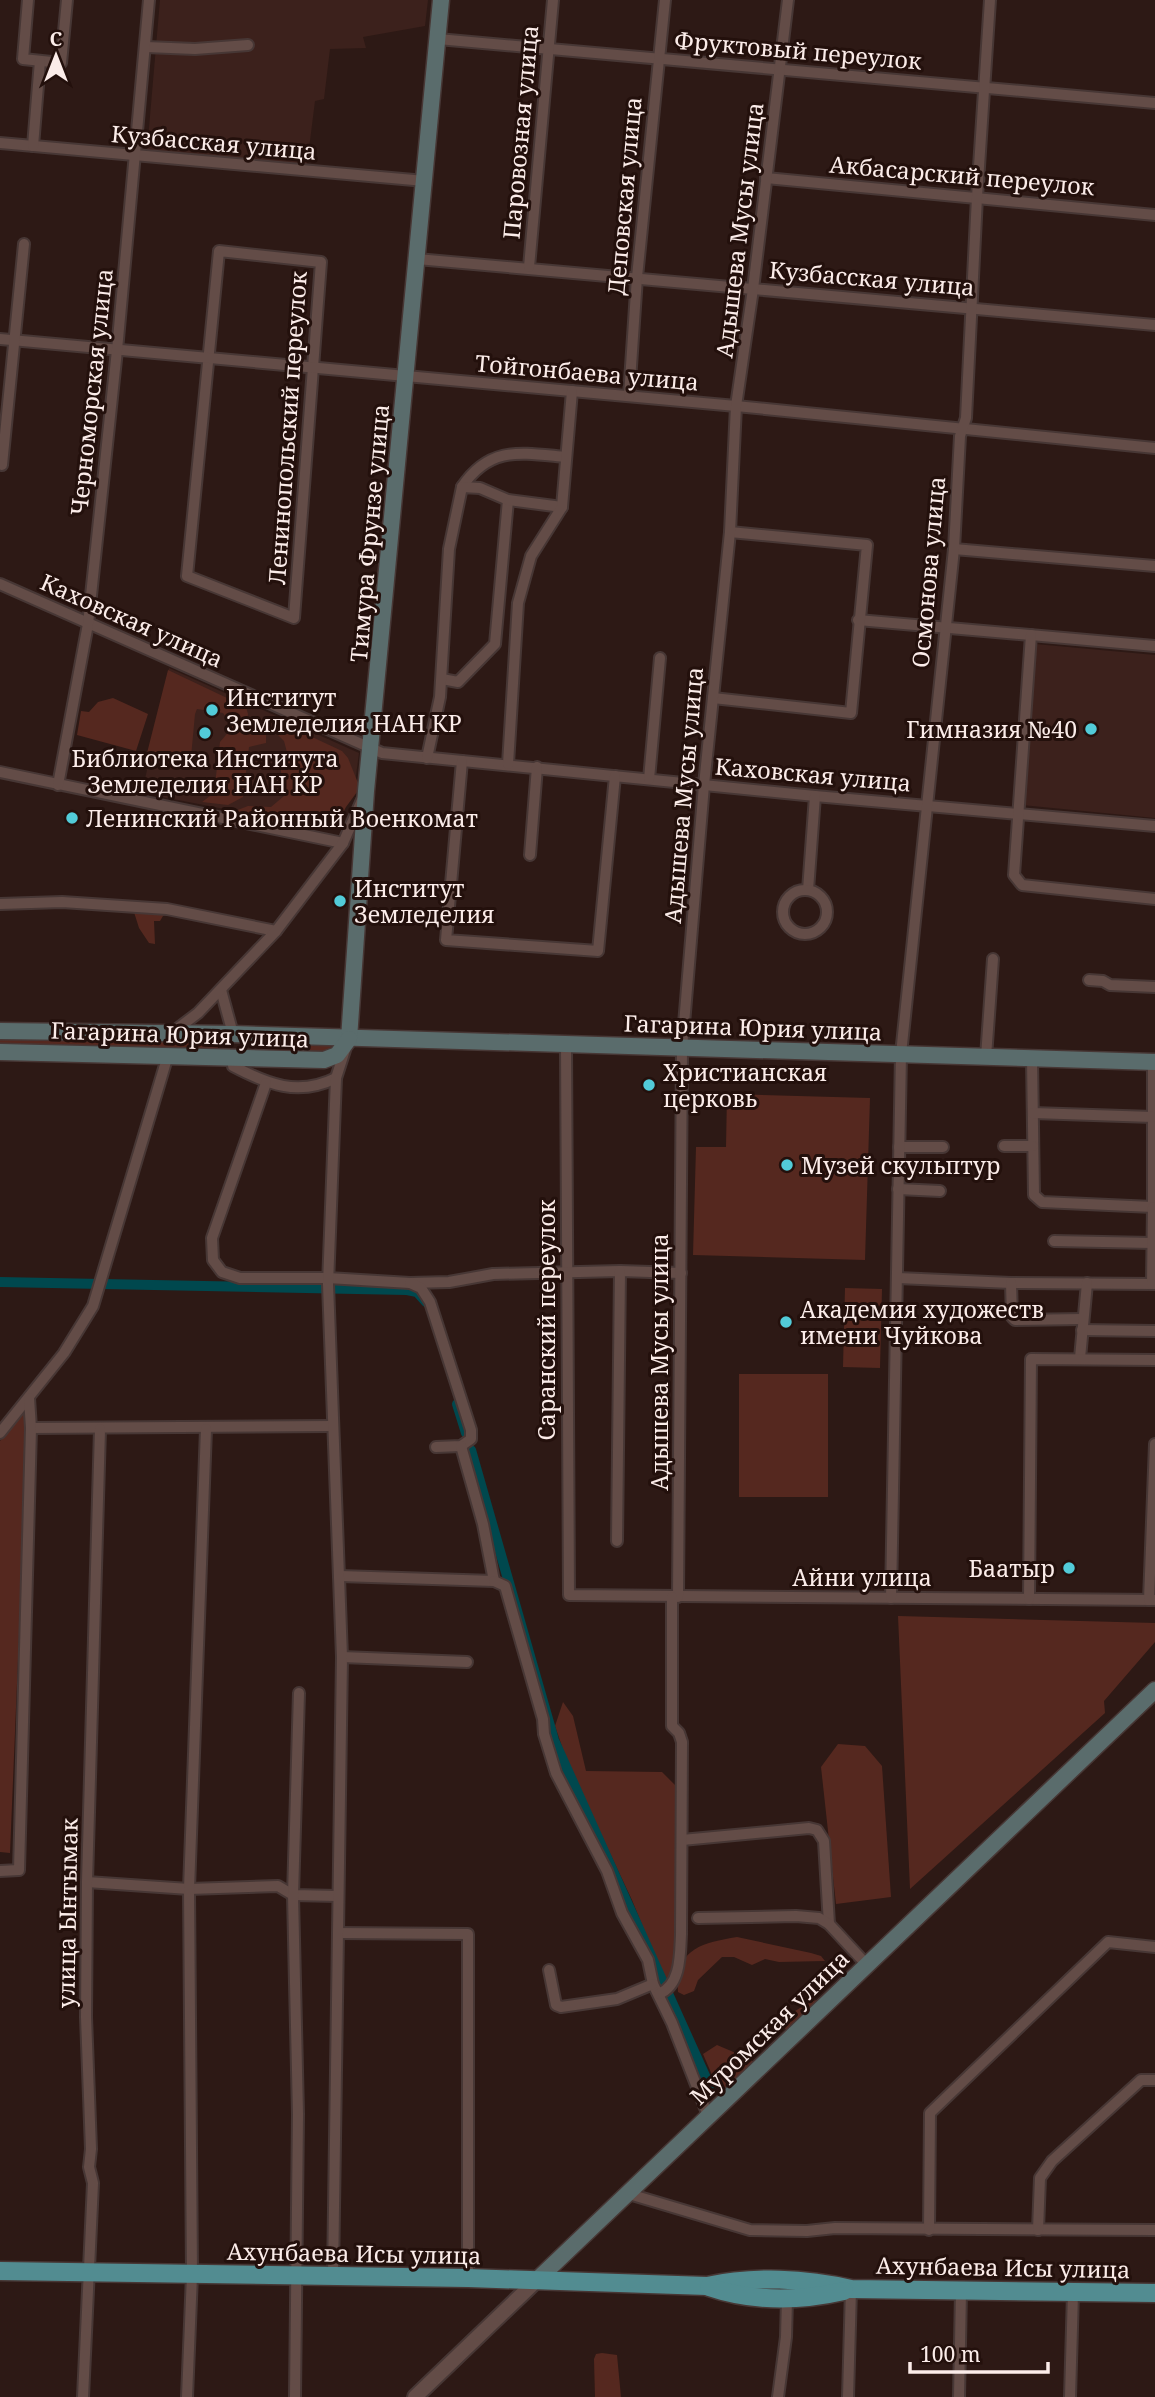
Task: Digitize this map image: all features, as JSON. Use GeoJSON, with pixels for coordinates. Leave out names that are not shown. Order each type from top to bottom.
{"type":"FeatureCollection","features":[{"type":"Feature","properties":{"kind":"main road","name":"Тимура Фрунзе улица"},"geometry":{"type":"LineString","coordinates":[[349,1039],[366,791],[442,0]]}},
{"type":"Feature","properties":{"kind":"main road","name":"Гагарина Юрия улица"},"geometry":{"type":"LineString","coordinates":[[0,1031],[233,1034],[1154,1062]]}},
{"type":"Feature","properties":{"kind":"main road"},"geometry":{"type":"LineString","coordinates":[[233,1034],[233,1057]]}},
{"type":"Feature","properties":{"kind":"main road","name":"Гагарина Юрия улица"},"geometry":{"type":"LineString","coordinates":[[0,1052],[324,1060],[337,1055],[349,1039]]}},
{"type":"Feature","properties":{"kind":"main road","name":"Муромская улица"},"geometry":{"type":"LineString","coordinates":[[537,2280],[1155,1690]]}},
{"type":"Feature","properties":{"kind":"main road","name":"Ахунбаева Исы улица"},"geometry":{"type":"LineString","coordinates":[[0,2271],[192,2276],[468,2278],[707,2286],[730,2281],[787,2281],[828,2283],[851,2289]]}},
{"type":"Feature","properties":{"kind":"main road","name":"Ахунбаева Исы улица"},"geometry":{"type":"LineString","coordinates":[[707,2286],[729,2294],[788,2299],[851,2289],[1155,2292]]}},
{"type":"Feature","properties":{"kind":"street"},"geometry":{"type":"LineString","coordinates":[[28,0],[23,59],[61,63],[67,0]]}},
{"type":"Feature","properties":{"kind":"street","name":"Черноморская улица"},"geometry":{"type":"LineString","coordinates":[[58,785],[88,624],[117,350],[149,0]]}},
{"type":"Feature","properties":{"kind":"street","name":"Паровозная улица"},"geometry":{"type":"LineString","coordinates":[[529,267],[553,0]]}},
{"type":"Feature","properties":{"kind":"street","name":"Деповская улица"},"geometry":{"type":"LineString","coordinates":[[629,397],[637,277],[665,0]]}},
{"type":"Feature","properties":{"kind":"street","name":"Адышева Мусы улица"},"geometry":{"type":"LineString","coordinates":[[661,1989],[679,1962],[680,1951],[682,1742],[679,1732],[672,1726],[681,1273],[682,1048],[704,785],[730,533],[736,406],[788,0]]}},
{"type":"Feature","properties":{"kind":"street","name":"Осмонова улица"},"geometry":{"type":"LineString","coordinates":[[891,1598],[901,1054],[954,549],[960,436],[966,418],[990,0]]}},
{"type":"Feature","properties":{"kind":"street","name":"Фруктовый переулок"},"geometry":{"type":"LineString","coordinates":[[438,39],[1155,103]]}},
{"type":"Feature","properties":{"kind":"street"},"geometry":{"type":"LineString","coordinates":[[146,47],[195,49],[248,45]]}},
{"type":"Feature","properties":{"kind":"street"},"geometry":{"type":"LineString","coordinates":[[33,146],[40,61]]}},
{"type":"Feature","properties":{"kind":"street","name":"Кузбасская улица"},"geometry":{"type":"LineString","coordinates":[[0,143],[425,181]]}},
{"type":"Feature","properties":{"kind":"street","name":"Акбасарский переулок"},"geometry":{"type":"LineString","coordinates":[[766,178],[1155,215]]}},
{"type":"Feature","properties":{"kind":"street"},"geometry":{"type":"LineString","coordinates":[[2,465],[24,244]]}},
{"type":"Feature","properties":{"kind":"street","name":"Ленинопольский переулок"},"geometry":{"type":"LineString","coordinates":[[219,251],[321,262],[312,368],[294,618],[187,576],[206,358],[219,251]]}},
{"type":"Feature","properties":{"kind":"street","name":"Кузбасская улица"},"geometry":{"type":"LineString","coordinates":[[417,259],[1155,325]]}},
{"type":"Feature","properties":{"kind":"street","name":"Тойгонбаева улица"},"geometry":{"type":"LineString","coordinates":[[0,339],[736,406],[1155,448]]}},
{"type":"Feature","properties":{"kind":"street"},"geometry":{"type":"LineString","coordinates":[[508,764],[518,603],[531,555],[562,507],[572,391]]}},
{"type":"Feature","properties":{"kind":"street"},"geometry":{"type":"LineString","coordinates":[[427,758],[442,679],[449,549],[462,487],[478,467],[500,455],[523,453],[566,457]]}},
{"type":"Feature","properties":{"kind":"street"},"geometry":{"type":"LineString","coordinates":[[462,487],[480,488],[508,500],[562,507]]}},
{"type":"Feature","properties":{"kind":"street"},"geometry":{"type":"LineString","coordinates":[[442,679],[458,681],[495,644],[508,500]]}},
{"type":"Feature","properties":{"kind":"street"},"geometry":{"type":"LineString","coordinates":[[713,698],[851,713],[867,545],[730,533]]}},
{"type":"Feature","properties":{"kind":"street"},"geometry":{"type":"LineString","coordinates":[[954,549],[1155,566]]}},
{"type":"Feature","properties":{"kind":"street","name":"Каховская улица"},"geometry":{"type":"LineString","coordinates":[[0,584],[382,753],[1155,826]]}},
{"type":"Feature","properties":{"kind":"street"},"geometry":{"type":"LineString","coordinates":[[858,620],[1155,646]]}},
{"type":"Feature","properties":{"kind":"street"},"geometry":{"type":"LineString","coordinates":[[1031,635],[1014,875],[1022,885],[1155,899]]}},
{"type":"Feature","properties":{"kind":"street"},"geometry":{"type":"LineString","coordinates":[[649,779],[660,659]]}},
{"type":"Feature","properties":{"kind":"street"},"geometry":{"type":"LineString","coordinates":[[462,761],[446,940],[598,951],[615,776]]}},
{"type":"Feature","properties":{"kind":"street"},"geometry":{"type":"LineString","coordinates":[[530,855],[537,767]]}},
{"type":"Feature","properties":{"kind":"street"},"geometry":{"type":"LineString","coordinates":[[0,772],[343,842]]}},
{"type":"Feature","properties":{"kind":"street"},"geometry":{"type":"LineString","coordinates":[[172,1033],[188,1022],[221,990],[276,931],[343,842],[366,791]]}},
{"type":"Feature","properties":{"kind":"street"},"geometry":{"type":"LineString","coordinates":[[808,890],[815,796]]}},
{"type":"Feature","properties":{"kind":"street"},"geometry":{"type":"LineString","coordinates":[[800,890],[808,890],[822,897],[827,912],[819,929],[804,934],[790,927],[783,911],[789,897],[800,890]]}},
{"type":"Feature","properties":{"kind":"street"},"geometry":{"type":"LineString","coordinates":[[0,904],[62,902],[167,909],[276,931]]}},
{"type":"Feature","properties":{"kind":"street"},"geometry":{"type":"LineString","coordinates":[[986,1057],[993,959]]}},
{"type":"Feature","properties":{"kind":"street"},"geometry":{"type":"LineString","coordinates":[[1089,980],[1103,981],[1110,985],[1155,987]]}},
{"type":"Feature","properties":{"kind":"street"},"geometry":{"type":"LineString","coordinates":[[221,990],[233,1034]]}},
{"type":"Feature","properties":{"kind":"street","name":"Тимура Фрунзе улица"},"geometry":{"type":"LineString","coordinates":[[333,2277],[342,1657],[328,1284],[336,1078],[349,1039]]}},
{"type":"Feature","properties":{"kind":"street","name":"Саранский переулок"},"geometry":{"type":"LineString","coordinates":[[566,1045],[569,1595]]}},
{"type":"Feature","properties":{"kind":"street"},"geometry":{"type":"LineString","coordinates":[[0,1433],[64,1353],[93,1306],[168,1055]]}},
{"type":"Feature","properties":{"kind":"street"},"geometry":{"type":"LineString","coordinates":[[233,1057],[233,1066],[266,1083],[297,1087],[320,1086],[336,1078]]}},
{"type":"Feature","properties":{"kind":"street"},"geometry":{"type":"LineString","coordinates":[[1032,1058],[1034,1195],[1042,1202],[1153,1207]]}},
{"type":"Feature","properties":{"kind":"street"},"geometry":{"type":"LineString","coordinates":[[898,1278],[1011,1283],[1153,1284],[1154,1062]]}},
{"type":"Feature","properties":{"kind":"street"},"geometry":{"type":"LineString","coordinates":[[266,1083],[212,1238],[213,1260],[222,1272],[240,1278],[328,1284],[449,1282],[493,1274],[620,1271],[681,1273]]}},
{"type":"Feature","properties":{"kind":"street"},"geometry":{"type":"LineString","coordinates":[[1032,1113],[1153,1117]]}},
{"type":"Feature","properties":{"kind":"street"},"geometry":{"type":"LineString","coordinates":[[1004,1146],[1033,1146]]}},
{"type":"Feature","properties":{"kind":"street"},"geometry":{"type":"LineString","coordinates":[[899,1147],[943,1147]]}},
{"type":"Feature","properties":{"kind":"street"},"geometry":{"type":"LineString","coordinates":[[898,1189],[940,1191]]}},
{"type":"Feature","properties":{"kind":"street"},"geometry":{"type":"LineString","coordinates":[[1054,1241],[1152,1243]]}},
{"type":"Feature","properties":{"kind":"street","name":"Адышева Мусы улица"},"geometry":{"type":"LineString","coordinates":[[617,1541],[620,1271]]}},
{"type":"Feature","properties":{"kind":"street"},"geometry":{"type":"LineString","coordinates":[[410,1283],[421,1288],[430,1302],[471,1430],[471,1438],[461,1446],[436,1447]]}},
{"type":"Feature","properties":{"kind":"street"},"geometry":{"type":"LineString","coordinates":[[1011,1283],[1012,1317],[1015,1320],[1155,1331]]}},
{"type":"Feature","properties":{"kind":"street"},"geometry":{"type":"LineString","coordinates":[[1080,1358],[1087,1283]]}},
{"type":"Feature","properties":{"kind":"street"},"geometry":{"type":"LineString","coordinates":[[1029,1599],[1031,1359],[1155,1360]]}},
{"type":"Feature","properties":{"kind":"street"},"geometry":{"type":"LineString","coordinates":[[0,1871],[19,1870],[31,1428],[29,1398]]}},
{"type":"Feature","properties":{"kind":"street"},"geometry":{"type":"LineString","coordinates":[[31,1428],[206,1429],[333,1426]]}},
{"type":"Feature","properties":{"kind":"street","name":"улица Ынтымак"},"geometry":{"type":"LineString","coordinates":[[83,2397],[93,2183],[89,2167],[92,2149],[86,2017],[87,1882],[100,1429]]}},
{"type":"Feature","properties":{"kind":"street"},"geometry":{"type":"LineString","coordinates":[[187,2397],[192,2276],[189,1889],[206,1429]]}},
{"type":"Feature","properties":{"kind":"street"},"geometry":{"type":"LineString","coordinates":[[1152,1600],[1155,1444]]}},
{"type":"Feature","properties":{"kind":"street"},"geometry":{"type":"LineString","coordinates":[[461,1446],[483,1524],[494,1581]]}},
{"type":"Feature","properties":{"kind":"street"},"geometry":{"type":"LineString","coordinates":[[340,1576],[494,1581],[505,1586],[556,1773],[607,1871],[622,1913],[661,1989],[709,2118]]}},
{"type":"Feature","properties":{"kind":"street","name":"Айни улица"},"geometry":{"type":"LineString","coordinates":[[569,1595],[1152,1600]]}},
{"type":"Feature","properties":{"kind":"street"},"geometry":{"type":"LineString","coordinates":[[342,1657],[467,1662]]}},
{"type":"Feature","properties":{"kind":"street"},"geometry":{"type":"LineString","coordinates":[[295,2397],[298,2114],[293,1895],[299,1693]]}},
{"type":"Feature","properties":{"kind":"street"},"geometry":{"type":"LineString","coordinates":[[682,1840],[817,1830],[824,1841],[829,1924]]}},
{"type":"Feature","properties":{"kind":"street"},"geometry":{"type":"LineString","coordinates":[[87,1882],[189,1889],[278,1886],[293,1895],[338,1896]]}},
{"type":"Feature","properties":{"kind":"street"},"geometry":{"type":"LineString","coordinates":[[698,1918],[820,1919],[829,1924],[866,1965]]}},
{"type":"Feature","properties":{"kind":"street"},"geometry":{"type":"LineString","coordinates":[[338,1933],[468,1934],[468,2278]]}},
{"type":"Feature","properties":{"kind":"street"},"geometry":{"type":"LineString","coordinates":[[929,2230],[930,2113],[1108,1942],[1155,1947]]}},
{"type":"Feature","properties":{"kind":"street"},"geometry":{"type":"LineString","coordinates":[[550,1970],[556,2005],[561,2007],[661,1989]]}},
{"type":"Feature","properties":{"kind":"street"},"geometry":{"type":"LineString","coordinates":[[1038,2230],[1040,2178],[1052,2161],[1141,2080],[1155,2080]]}},
{"type":"Feature","properties":{"kind":"street"},"geometry":{"type":"LineString","coordinates":[[629,2194],[750,2230],[1155,2230]]}},
{"type":"Feature","properties":{"kind":"street","name":"Муромская улица"},"geometry":{"type":"LineString","coordinates":[[415,2397],[537,2280]]}},
{"type":"Feature","properties":{"kind":"street"},"geometry":{"type":"LineString","coordinates":[[848,2397],[851,2289]]}},
{"type":"Feature","properties":{"kind":"street"},"geometry":{"type":"LineString","coordinates":[[959,2397],[961,2291]]}},
{"type":"Feature","properties":{"kind":"street"},"geometry":{"type":"LineString","coordinates":[[1070,2397],[1073,2293]]}},
{"type":"Feature","properties":{"kind":"street"},"geometry":{"type":"LineString","coordinates":[[778,2397],[788,2299]]}},
{"type":"Feature","properties":{"kind":"shaded area"},"geometry":{"type":"Polygon","coordinates":[[[160,0],[428,0],[425,26],[363,37],[366,48],[330,49],[324,99],[315,101],[307,165],[147,151],[160,0]]]}},
{"type":"Feature","properties":{"kind":"shaded area","name":"Гимназия №40"},"geometry":{"type":"Polygon","coordinates":[[[1035,644],[1155,655],[1155,818],[1022,805],[1035,644]]]}},
{"type":"Feature","properties":{"kind":"shaded area","name":"Институт Земледелия НАН КР"},"geometry":{"type":"Polygon","coordinates":[[[169,668],[359,753],[354,791],[331,821],[240,812],[142,793],[169,668]]]}},
{"type":"Feature","properties":{"kind":"shaded area"},"geometry":{"type":"Polygon","coordinates":[[[168,670],[246,707],[247,721],[266,729],[266,743],[249,747],[243,797],[228,805],[202,802],[214,793],[220,742],[231,729],[223,713],[197,709],[190,768],[150,761],[148,764],[146,757],[168,670]]]}},
{"type":"Feature","properties":{"kind":"shaded area"},"geometry":{"type":"Polygon","coordinates":[[[113,698],[148,714],[136,751],[77,735],[81,711],[89,712],[98,702],[113,698]]]}},
{"type":"Feature","properties":{"kind":"shaded area"},"geometry":{"type":"Polygon","coordinates":[[[278,721],[342,751],[348,758],[360,788],[336,826],[318,829],[230,813],[248,806],[271,807],[284,796],[280,764],[289,760],[284,741],[274,731],[278,721]]]}},
{"type":"Feature","properties":{"kind":"shaded area"},"geometry":{"type":"Polygon","coordinates":[[[133,909],[170,912],[160,921],[154,921],[155,944],[149,943],[139,928],[133,909]]]}},
{"type":"Feature","properties":{"kind":"shaded area"},"geometry":{"type":"Polygon","coordinates":[[[0,1036],[210,1041],[218,1044],[218,1049],[213,1052],[0,1046],[0,1036]]]}},
{"type":"Feature","properties":{"kind":"shaded area"},"geometry":{"type":"Polygon","coordinates":[[[256,1042],[325,1043],[332,1047],[326,1055],[268,1051],[255,1047],[256,1042]]]}},
{"type":"Feature","properties":{"kind":"shaded area"},"geometry":{"type":"Polygon","coordinates":[[[727,1094],[870,1098],[865,1260],[693,1255],[696,1147],[726,1147],[727,1094]]]}},
{"type":"Feature","properties":{"kind":"shaded area"},"geometry":{"type":"Polygon","coordinates":[[[845,1288],[882,1289],[880,1368],[843,1367],[845,1288]]]}},
{"type":"Feature","properties":{"kind":"shaded area"},"geometry":{"type":"Polygon","coordinates":[[[739,1374],[828,1374],[828,1497],[739,1497],[739,1374]]]}},
{"type":"Feature","properties":{"kind":"shaded area"},"geometry":{"type":"Polygon","coordinates":[[[25,1411],[27,1441],[10,1853],[0,1852],[0,1441],[25,1411]]]}},
{"type":"Feature","properties":{"kind":"shaded area"},"geometry":{"type":"Polygon","coordinates":[[[898,1616],[1155,1623],[1155,1642],[1104,1701],[1105,1713],[910,1889],[898,1616]]]}},
{"type":"Feature","properties":{"kind":"shaded area"},"geometry":{"type":"Polygon","coordinates":[[[563,1702],[573,1716],[586,1771],[662,1772],[679,1789],[676,1827],[679,1931],[677,1952],[667,1986],[632,1900],[568,1764],[555,1726],[563,1702]]]}},
{"type":"Feature","properties":{"kind":"shaded area"},"geometry":{"type":"Polygon","coordinates":[[[838,1744],[865,1746],[882,1766],[891,1897],[836,1904],[821,1767],[838,1744]]]}},
{"type":"Feature","properties":{"kind":"shaded area"},"geometry":{"type":"Polygon","coordinates":[[[737,1937],[811,1953],[821,1956],[825,1961],[779,1962],[765,1959],[752,1965],[734,1957],[722,1957],[698,1980],[694,1991],[684,1995],[678,1992],[678,1978],[686,1957],[712,1942],[737,1937]]]}},
{"type":"Feature","properties":{"kind":"shaded area"},"geometry":{"type":"Polygon","coordinates":[[[816,2000],[819,2004],[788,2033],[783,2025],[784,2016],[816,2000]]]}},
{"type":"Feature","properties":{"kind":"shaded area"},"geometry":{"type":"Polygon","coordinates":[[[717,2045],[750,2059],[755,2064],[721,2096],[703,2054],[717,2045]]]}},
{"type":"Feature","properties":{"kind":"shaded area"},"geometry":{"type":"Polygon","coordinates":[[[596,2354],[617,2355],[621,2397],[595,2397],[594,2359],[596,2354]]]}},
{"type":"Feature","properties":{"kind":"waterway"},"geometry":{"type":"LineString","coordinates":[[0,1282],[407,1290],[417,1292],[426,1302]]}},
{"type":"Feature","properties":{"kind":"waterway"},"geometry":{"type":"LineString","coordinates":[[457,1404],[466,1433]]}},
{"type":"Feature","properties":{"kind":"waterway"},"geometry":{"type":"LineString","coordinates":[[471,1450],[554,1740],[711,2089]]}},
{"type":"Feature","properties":{"kind":"place","name":"Институт Земледелия НАН КР"},"geometry":{"type":"Point","coordinates":[212,710]}},
{"type":"Feature","properties":{"kind":"place","name":"Гимназия №40"},"geometry":{"type":"Point","coordinates":[1091,729]}},
{"type":"Feature","properties":{"kind":"place","name":"Библиотека Института Земледелия НАН КР"},"geometry":{"type":"Point","coordinates":[205,733]}},
{"type":"Feature","properties":{"kind":"place","name":"Ленинский Районный Военкомат"},"geometry":{"type":"Point","coordinates":[72,818]}},
{"type":"Feature","properties":{"kind":"place","name":"Институт Земледелия"},"geometry":{"type":"Point","coordinates":[340,901]}},
{"type":"Feature","properties":{"kind":"place","name":"Христианская церковь"},"geometry":{"type":"Point","coordinates":[649,1085]}},
{"type":"Feature","properties":{"kind":"place","name":"Музей скульптур"},"geometry":{"type":"Point","coordinates":[787,1165]}},
{"type":"Feature","properties":{"kind":"place","name":"Академия художеств имени Чуйкова"},"geometry":{"type":"Point","coordinates":[786,1322]}},
{"type":"Feature","properties":{"kind":"place","name":"Баатыр"},"geometry":{"type":"Point","coordinates":[1069,1568]}}]}
